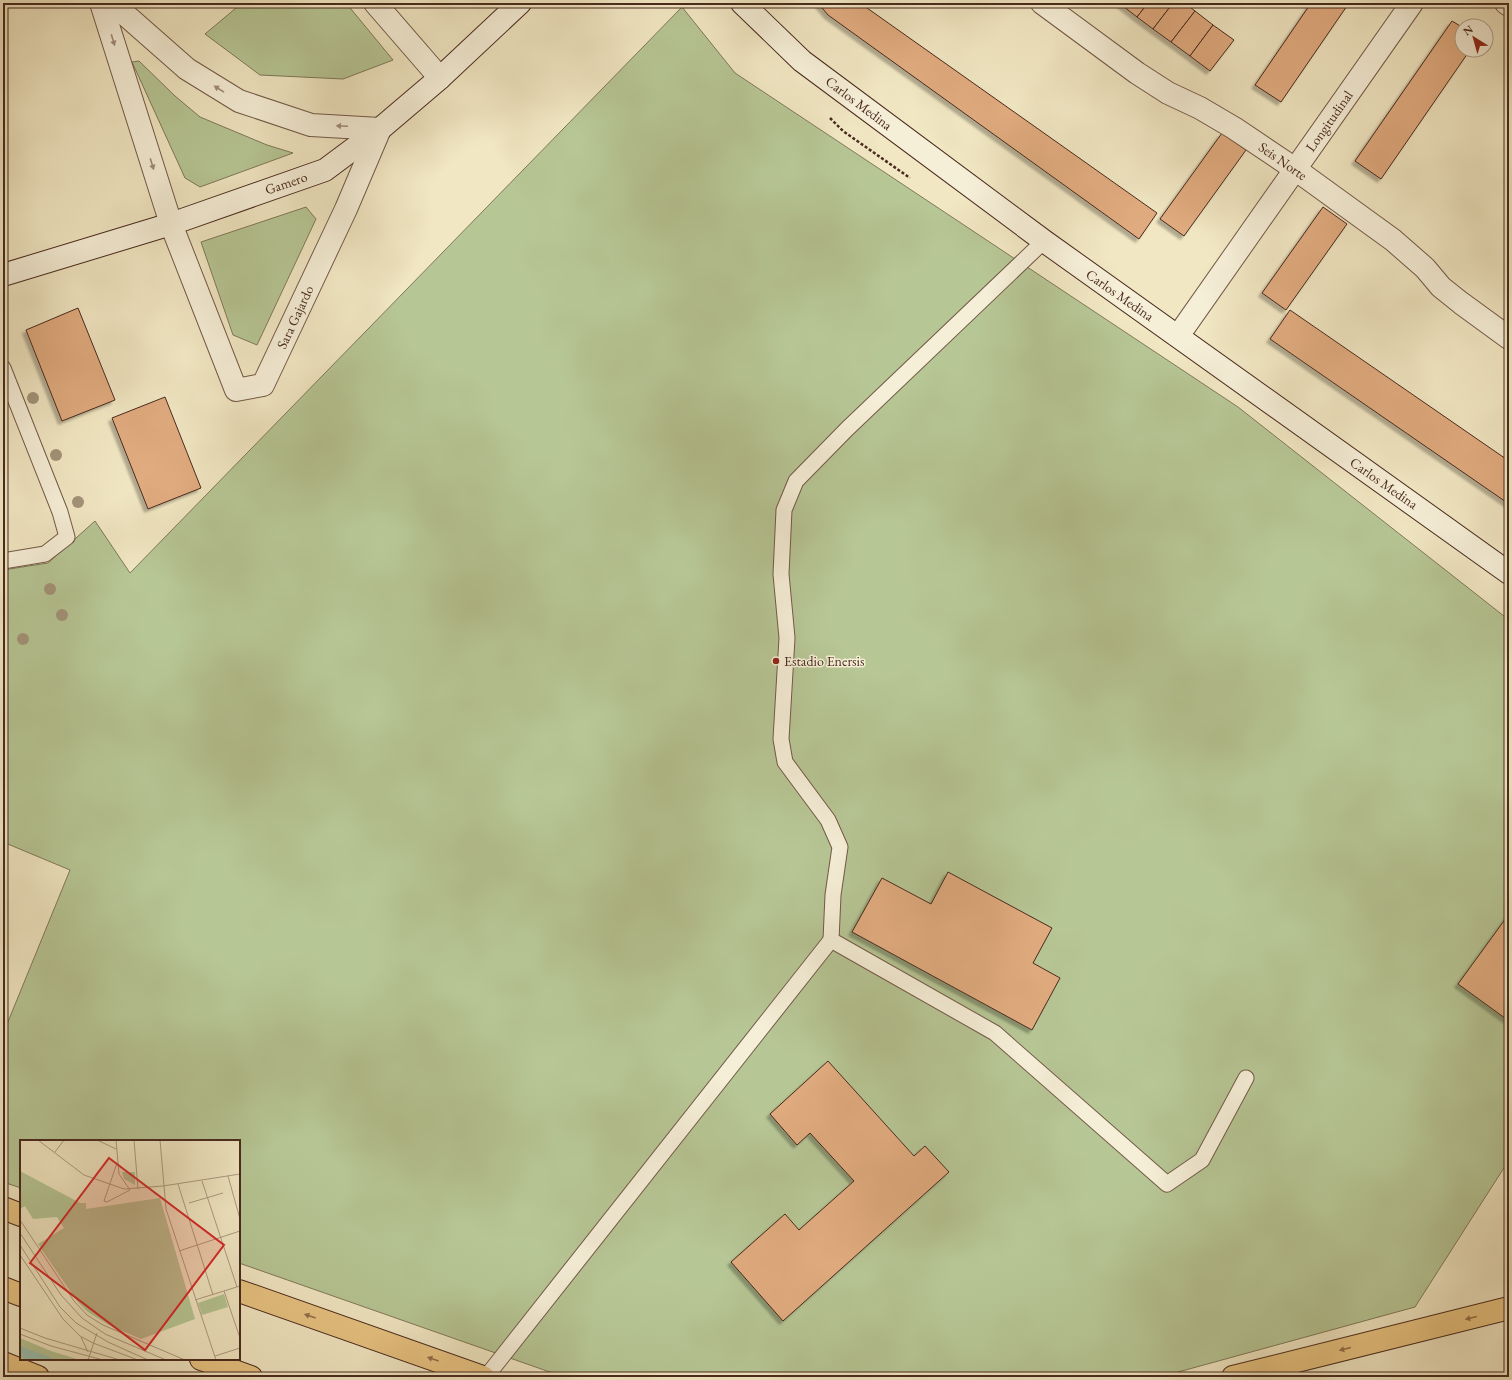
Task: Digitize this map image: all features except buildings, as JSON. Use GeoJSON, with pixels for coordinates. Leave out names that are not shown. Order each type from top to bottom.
{"type":"FeatureCollection","features":[{"type":"Feature","properties":{"kind":"main road"},"geometry":{"type":"LineString","coordinates":[[3,1208],[20,1214]]}},
{"type":"Feature","properties":{"kind":"main road"},"geometry":{"type":"LineString","coordinates":[[3,1288],[20,1295]]}},
{"type":"Feature","properties":{"kind":"main road"},"geometry":{"type":"LineString","coordinates":[[240,1291],[484,1377]]}},
{"type":"Feature","properties":{"kind":"main road"},"geometry":{"type":"LineString","coordinates":[[1233,1377],[1509,1308]]}},
{"type":"Feature","properties":{"kind":"main road"},"geometry":{"type":"LineString","coordinates":[[204,1360],[251,1377]]}},
{"type":"Feature","properties":{"kind":"main road"},"geometry":{"type":"LineString","coordinates":[[3,1364],[38,1377]]}},
{"type":"Feature","properties":{"kind":"street","name":"Sara Gajardo"},"geometry":{"type":"LineString","coordinates":[[101,3],[171,224],[236,390],[263,385],[346,209],[380,129]]}},
{"type":"Feature","properties":{"kind":"street"},"geometry":{"type":"LineString","coordinates":[[112,3],[187,69],[239,101],[311,125],[380,129]]}},
{"type":"Feature","properties":{"kind":"street"},"geometry":{"type":"LineString","coordinates":[[375,3],[440,78]]}},
{"type":"Feature","properties":{"kind":"street","name":"Gamero"},"geometry":{"type":"LineString","coordinates":[[3,275],[171,224],[325,170],[380,129],[440,78],[520,3]]}},
{"type":"Feature","properties":{"kind":"street","name":"Carlos Medina"},"geometry":{"type":"LineString","coordinates":[[742,3],[802,61],[1044,241],[1509,572]]}},
{"type":"Feature","properties":{"kind":"street","name":"Seis Norte"},"geometry":{"type":"LineString","coordinates":[[1042,3],[1137,73],[1168,93],[1200,108],[1234,128],[1295,169],[1399,245],[1426,268],[1441,287],[1509,338]]}},
{"type":"Feature","properties":{"kind":"street","name":"Longitudinal"},"geometry":{"type":"LineString","coordinates":[[1178,336],[1412,3]]}},
{"type":"Feature","properties":{"kind":"lane"},"geometry":{"type":"LineString","coordinates":[[484,1377],[831,940],[833,895],[840,847],[828,820],[785,762],[781,739],[788,638],[781,574],[784,510],[796,481],[816,460],[1044,241]]}},
{"type":"Feature","properties":{"kind":"lane"},"geometry":{"type":"LineString","coordinates":[[3,368],[60,512],[67,537],[45,554],[3,561]]}},
{"type":"Feature","properties":{"kind":"lane"},"geometry":{"type":"LineString","coordinates":[[831,940],[995,1033],[1167,1184],[1202,1160],[1246,1078]]}},
{"type":"Feature","properties":{"kind":"green space"},"geometry":{"type":"Polygon","coordinates":[[[242,3],[346,3],[393,60],[343,79],[260,75],[205,34],[242,3]]]}},
{"type":"Feature","properties":{"kind":"green space","name":"Estadio Enersis"},"geometry":{"type":"Polygon","coordinates":[[[682,7],[735,73],[1238,407],[1509,620],[1509,1160],[1415,1307],[1160,1377],[564,1377],[240,1263],[240,1140],[20,1140],[20,1188],[3,1182],[3,1034],[70,870],[3,842],[3,570],[48,563],[95,521],[130,573],[682,7]]]}},
{"type":"Feature","properties":{"kind":"green space"},"geometry":{"type":"Polygon","coordinates":[[[139,61],[175,96],[200,117],[267,145],[293,153],[200,187],[185,178],[132,62],[139,61]]]}},
{"type":"Feature","properties":{"kind":"green space"},"geometry":{"type":"Polygon","coordinates":[[[306,207],[316,219],[257,345],[233,335],[201,242],[306,207]]]}},
{"type":"Feature","properties":{"kind":"place","name":"Estadio Enersis"},"geometry":{"type":"Point","coordinates":[776,661]}}]}
